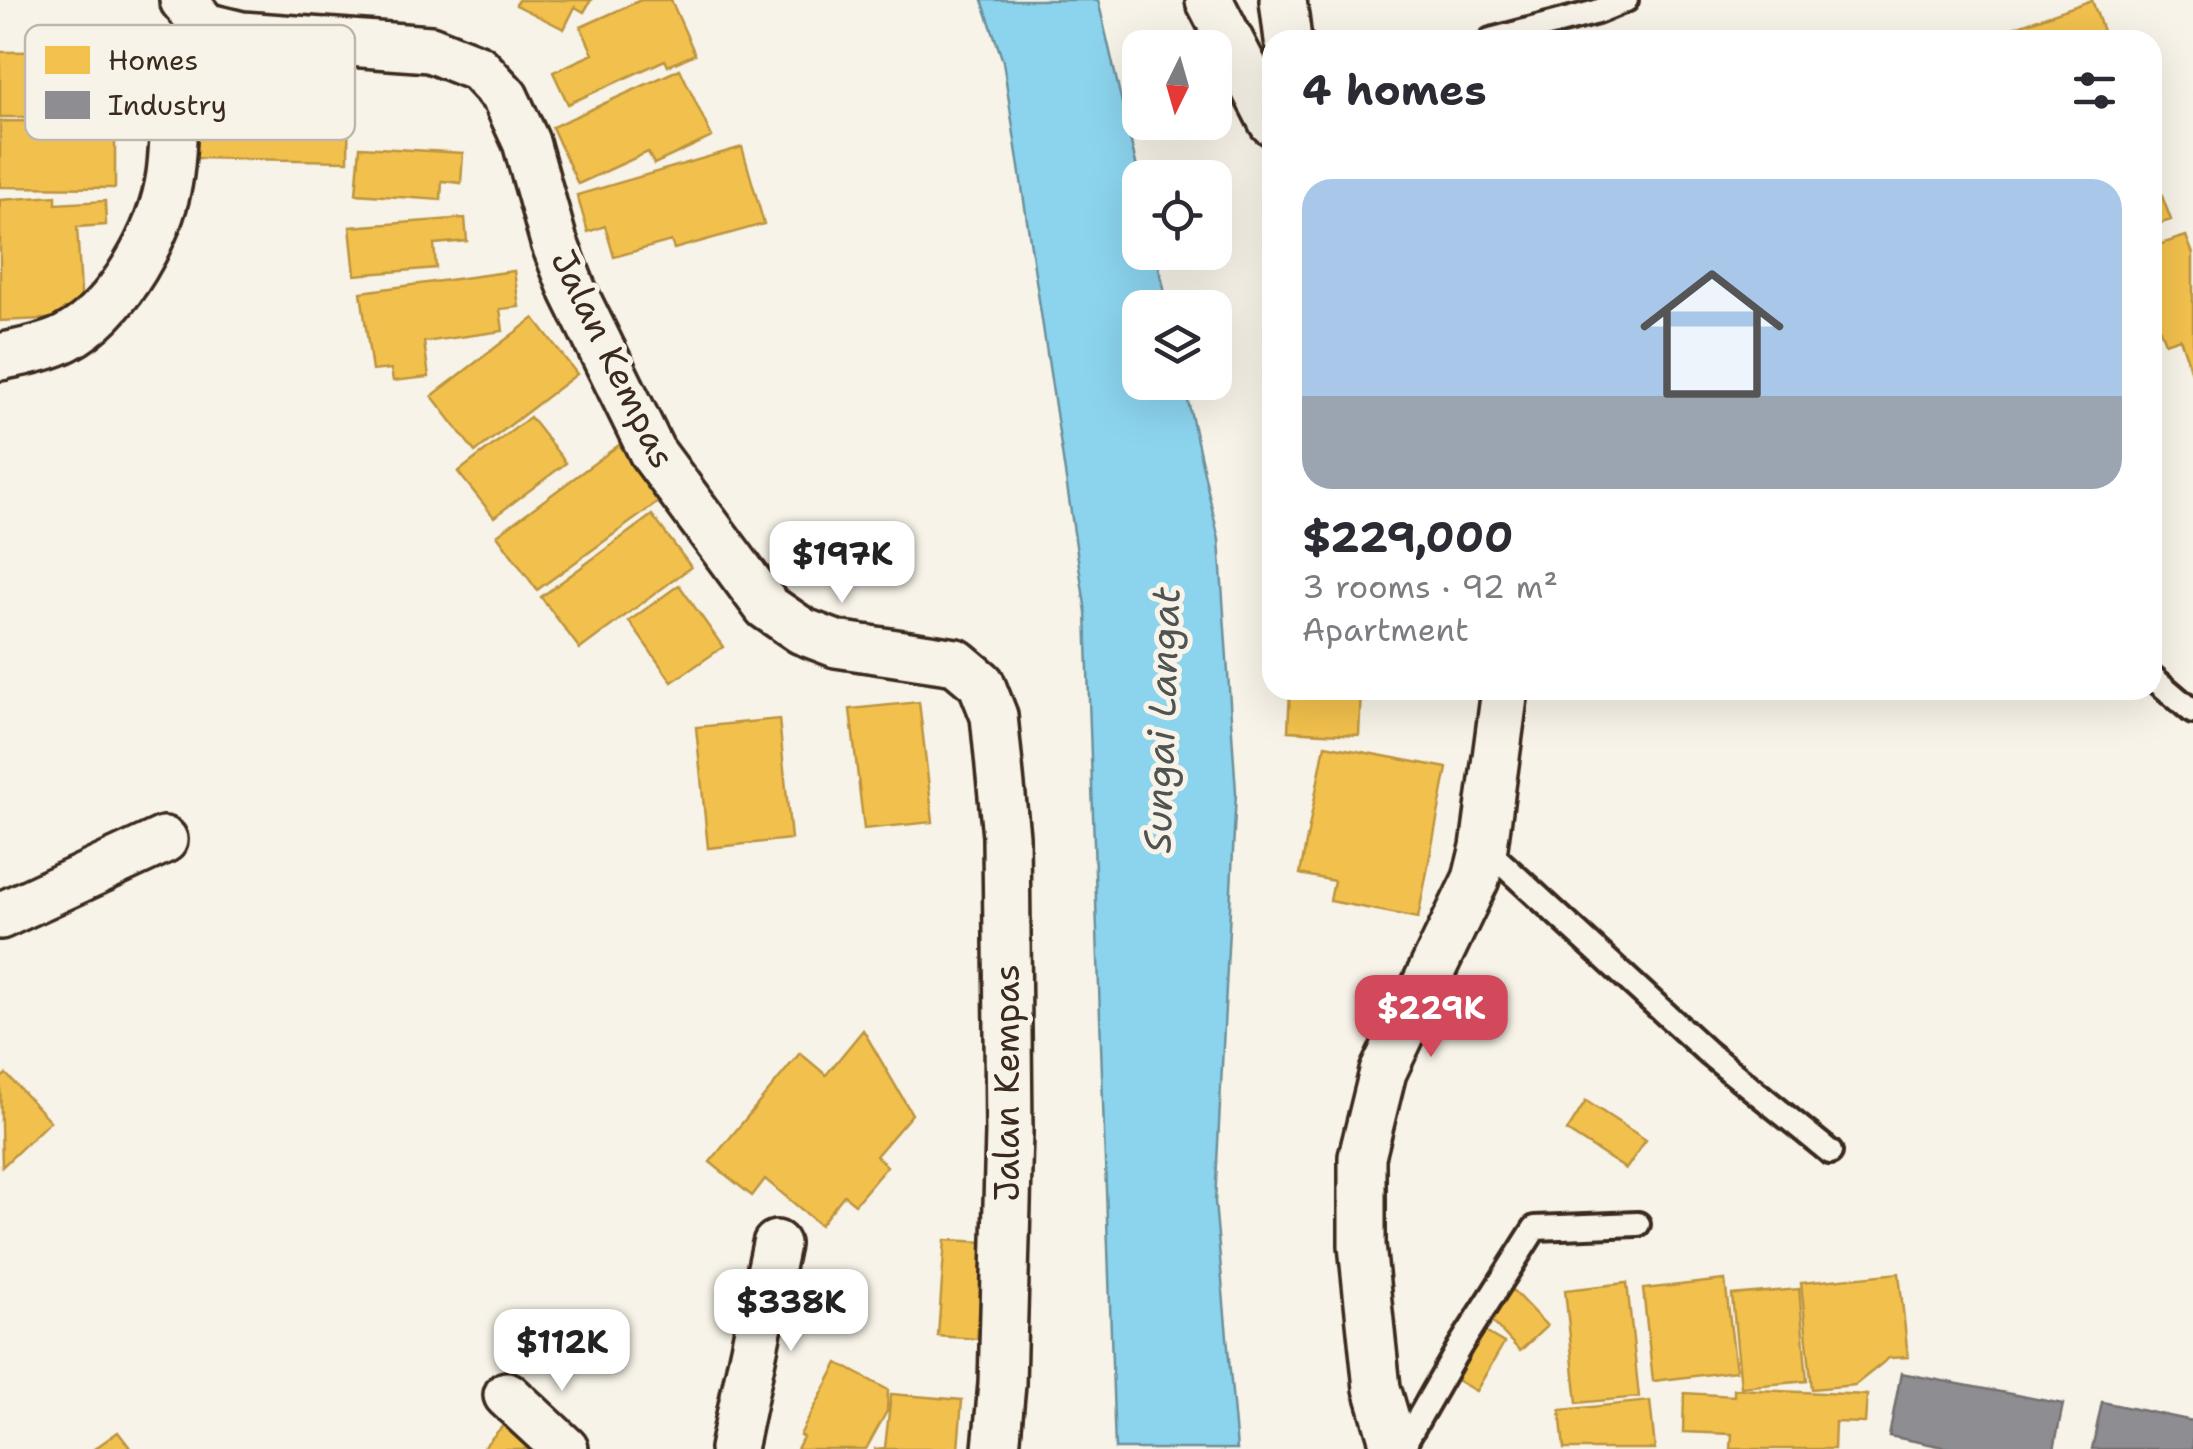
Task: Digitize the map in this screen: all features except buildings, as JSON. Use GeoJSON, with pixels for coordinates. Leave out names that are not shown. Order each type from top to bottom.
{"type":"FeatureCollection","features":[{"type":"Feature","properties":{"kind":"street"},"geometry":{"type":"LineString","coordinates":[[1209,0],[1262,99]]}},
{"type":"Feature","properties":{"kind":"street"},"geometry":{"type":"LineString","coordinates":[[1284,0],[1287,30]]}},
{"type":"Feature","properties":{"kind":"street","name":"Jalan Kempas"},"geometry":{"type":"LineString","coordinates":[[194,13],[220,25]]}},
{"type":"Feature","properties":{"kind":"street","name":"Jalan Kempas"},"geometry":{"type":"LineString","coordinates":[[355,43],[430,49],[478,68],[505,97],[526,142],[554,242],[573,291],[652,452],[767,607],[802,631],[836,644],[956,662],[981,683],[994,716],[1006,836],[1009,1132],[1002,1384],[996,1449]]}},
{"type":"Feature","properties":{"kind":"street"},"geometry":{"type":"LineString","coordinates":[[0,357],[63,340],[109,305],[144,251],[170,176],[172,140]]}},
{"type":"Feature","properties":{"kind":"street"},"geometry":{"type":"LineString","coordinates":[[1398,1449],[1377,1388],[1362,1245],[1362,1157],[1383,1072],[1476,880],[1504,700]]}},
{"type":"Feature","properties":{"kind":"street"},"geometry":{"type":"LineString","coordinates":[[0,916],[164,840]]}},
{"type":"Feature","properties":{"kind":"street"},"geometry":{"type":"LineString","coordinates":[[732,1449],[776,1244]]}},
{"type":"Feature","properties":{"kind":"street"},"geometry":{"type":"LineString","coordinates":[[507,1395],[566,1449]]}},
{"type":"Feature","properties":{"kind":"lane"},"geometry":{"type":"LineString","coordinates":[[1528,30],[1626,0]]}},
{"type":"Feature","properties":{"kind":"lane"},"geometry":{"type":"LineString","coordinates":[[2162,686],[2193,712]]}},
{"type":"Feature","properties":{"kind":"lane"},"geometry":{"type":"LineString","coordinates":[[1484,847],[1708,1053],[1830,1152]]}},
{"type":"Feature","properties":{"kind":"lane"},"geometry":{"type":"LineString","coordinates":[[1398,1449],[1535,1228],[1638,1224]]}},
{"type":"Feature","properties":{"kind":"water","name":"Sungai Langat"},"geometry":{"type":"Polygon","coordinates":[[[982,0],[1098,0],[1122,103],[1122,140],[1130,140],[1135,160],[1122,160],[1122,270],[1160,270],[1164,290],[1122,290],[1122,400],[1188,400],[1219,540],[1236,792],[1215,1202],[1237,1449],[1115,1449],[1086,612],[1003,61],[982,0]]]}}]}
